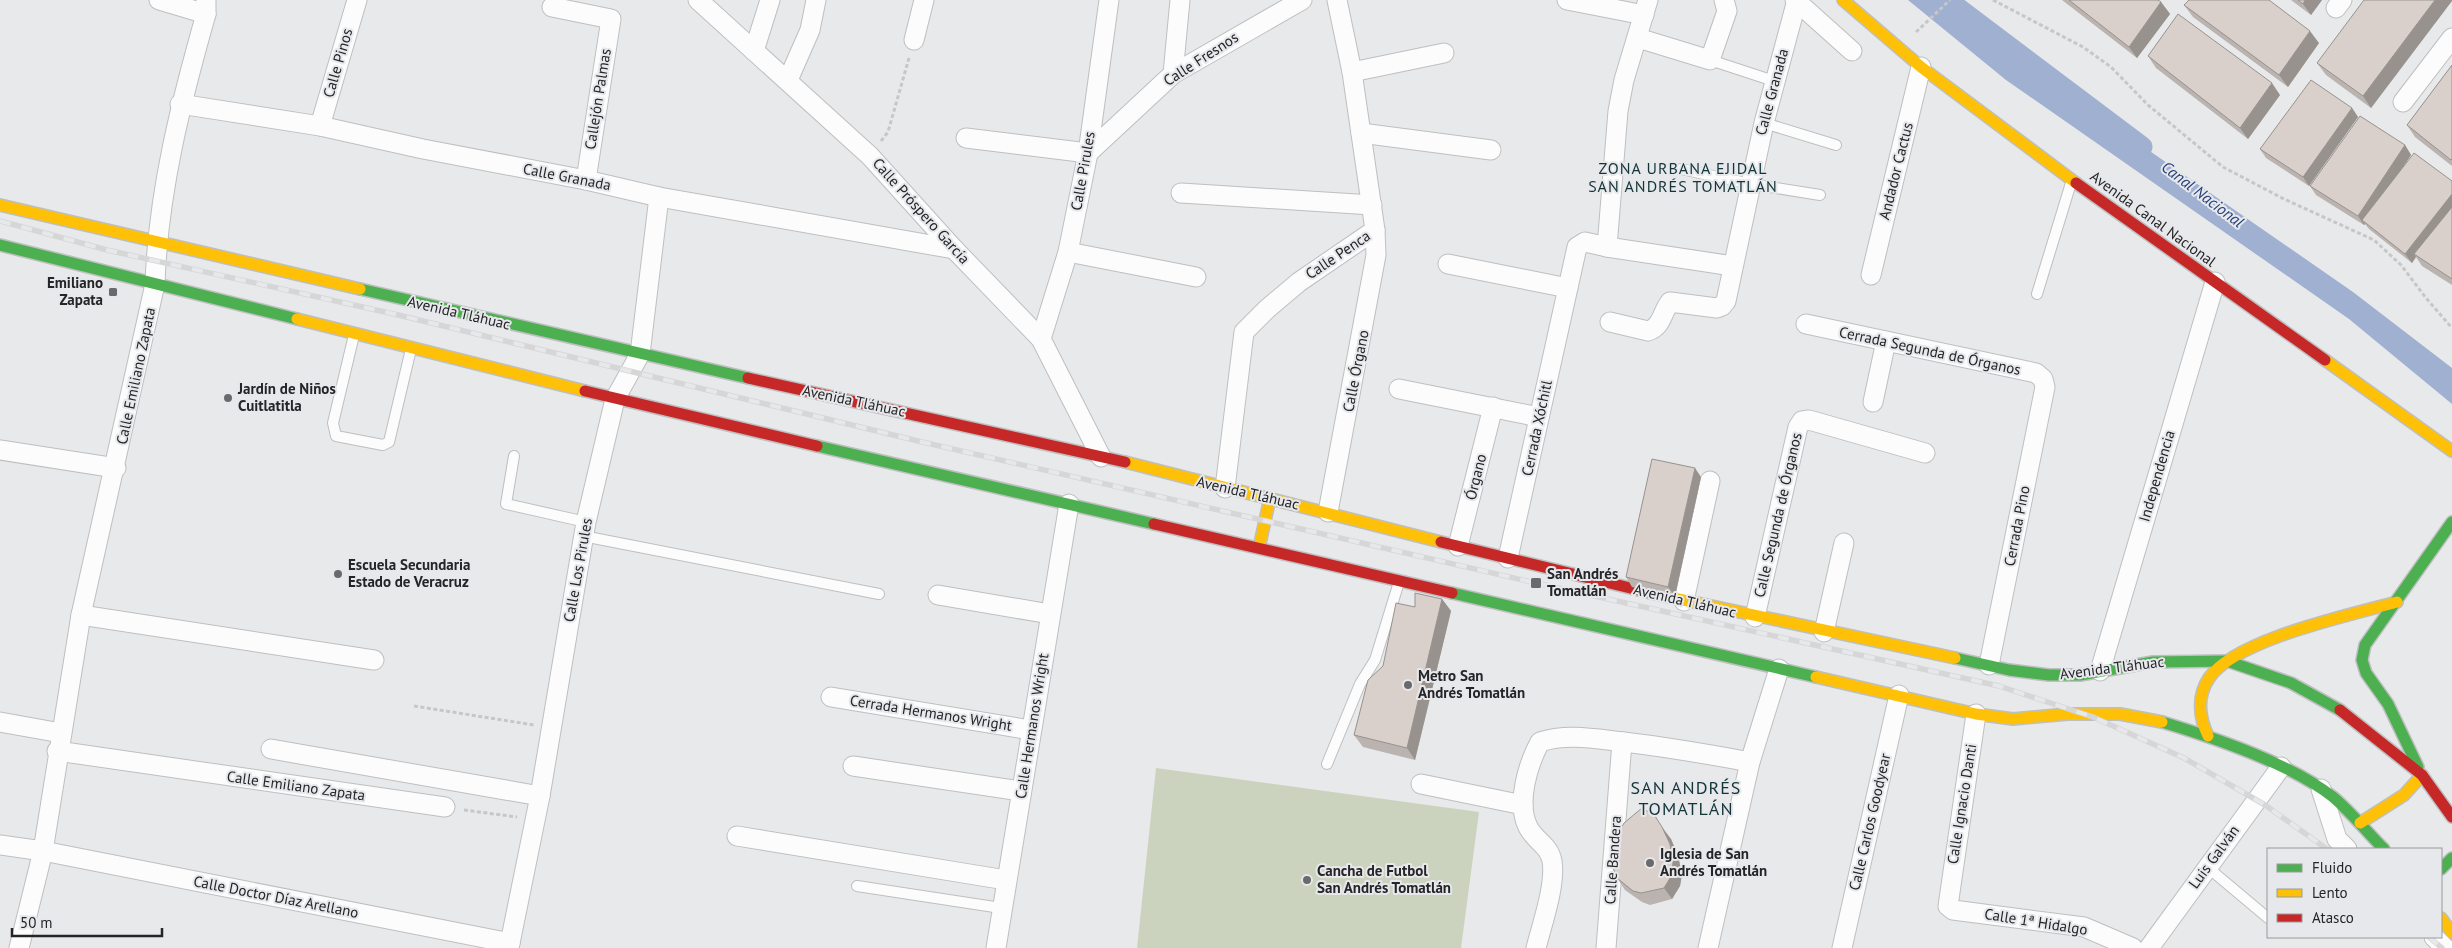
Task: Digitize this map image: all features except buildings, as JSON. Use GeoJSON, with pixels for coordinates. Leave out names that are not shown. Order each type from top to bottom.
{"type":"FeatureCollection","features":[{"type":"Feature","properties":{"kind":"main road","name":"Avenida Canal Nacional"},"geometry":{"type":"LineString","coordinates":[[1843,0],[1921,67],[2072,180],[2452,452]]}},
{"type":"Feature","properties":{"kind":"main road","name":"Avenida Tláhuac"},"geometry":{"type":"LineString","coordinates":[[0,205],[156,243],[640,354],[1100,457],[1328,512],[1630,589],[1989,666],[2049,676],[2080,675],[2153,662],[2227,661],[2291,683],[2349,715],[2422,775],[2451,815]]}},
{"type":"Feature","properties":{"kind":"main road"},"geometry":{"type":"LineString","coordinates":[[0,245],[614,399],[1976,714],[2013,719],[2068,714],[2120,714],[2160,721],[2208,736],[2281,767],[2320,788],[2360,823],[2383,848]]}},
{"type":"Feature","properties":{"kind":"main road"},"geometry":{"type":"LineString","coordinates":[[1259,548],[1270,498]]}},
{"type":"Feature","properties":{"kind":"main road"},"geometry":{"type":"LineString","coordinates":[[2360,823],[2404,795],[2422,775],[2388,704],[2366,673],[2362,660],[2365,645],[2452,522]]}},
{"type":"Feature","properties":{"kind":"main road"},"geometry":{"type":"LineString","coordinates":[[2208,736],[2200,718],[2200,699],[2209,677],[2227,661],[2257,646],[2397,602]]}},
{"type":"Feature","properties":{"kind":"main road"},"geometry":{"type":"LineString","coordinates":[[2442,868],[2452,858]]}},
{"type":"Feature","properties":{"kind":"main road"},"geometry":{"type":"LineString","coordinates":[[2442,919],[2452,933]]}},
{"type":"Feature","properties":{"kind":"street"},"geometry":{"type":"LineString","coordinates":[[160,0],[206,7]]}},
{"type":"Feature","properties":{"kind":"street","name":"Calle Pinos"},"geometry":{"type":"LineString","coordinates":[[320,126],[356,0]]}},
{"type":"Feature","properties":{"kind":"street","name":"Calle Próspero García"},"geometry":{"type":"LineString","coordinates":[[698,0],[720,8],[754,51],[870,156],[954,249],[1041,339],[1100,457]]}},
{"type":"Feature","properties":{"kind":"street"},"geometry":{"type":"LineString","coordinates":[[754,51],[770,0]]}},
{"type":"Feature","properties":{"kind":"street"},"geometry":{"type":"LineString","coordinates":[[788,80],[810,30],[816,0]]}},
{"type":"Feature","properties":{"kind":"street"},"geometry":{"type":"LineString","coordinates":[[914,40],[924,0]]}},
{"type":"Feature","properties":{"kind":"street","name":"Calle Pirules"},"geometry":{"type":"LineString","coordinates":[[1041,339],[1068,252],[1088,153],[1109,0]]}},
{"type":"Feature","properties":{"kind":"street"},"geometry":{"type":"LineString","coordinates":[[1173,74],[1180,0]]}},
{"type":"Feature","properties":{"kind":"street","name":"Calle Fresnos"},"geometry":{"type":"LineString","coordinates":[[1088,153],[1173,74],[1302,0]]}},
{"type":"Feature","properties":{"kind":"street","name":"Calle Penca"},"geometry":{"type":"LineString","coordinates":[[1225,488],[1244,332],[1267,309],[1299,282],[1375,230],[1352,72],[1337,0]]}},
{"type":"Feature","properties":{"kind":"street"},"geometry":{"type":"LineString","coordinates":[[1567,0],[1646,8],[1624,80],[1618,111],[1607,247],[1733,266],[1726,301],[1722,306],[1717,308],[1670,302],[1659,323],[1654,329],[1648,331],[1610,322]]}},
{"type":"Feature","properties":{"kind":"street"},"geometry":{"type":"LineString","coordinates":[[1638,38],[1710,60],[1727,11],[1724,0]]}},
{"type":"Feature","properties":{"kind":"street"},"geometry":{"type":"LineString","coordinates":[[1796,0],[1852,51]]}},
{"type":"Feature","properties":{"kind":"street","name":"Calle Granada"},"geometry":{"type":"LineString","coordinates":[[1733,266],[1764,123],[1796,0]]}},
{"type":"Feature","properties":{"kind":"street","name":"Calle Emiliano Zapata"},"geometry":{"type":"LineString","coordinates":[[19,948],[43,851],[59,742],[81,615],[116,468],[156,284],[156,243],[180,104],[206,7]]}},
{"type":"Feature","properties":{"kind":"street","name":"Callejón Palmas"},"geometry":{"type":"LineString","coordinates":[[552,8],[611,19],[586,180]]}},
{"type":"Feature","properties":{"kind":"street"},"geometry":{"type":"LineString","coordinates":[[2403,102],[2452,38]]}},
{"type":"Feature","properties":{"kind":"street"},"geometry":{"type":"LineString","coordinates":[[1352,72],[1444,53]]}},
{"type":"Feature","properties":{"kind":"street","name":"Andador Cactus"},"geometry":{"type":"LineString","coordinates":[[1871,275],[1921,67]]}},
{"type":"Feature","properties":{"kind":"street","name":"Calle Granada"},"geometry":{"type":"LineString","coordinates":[[180,104],[320,126],[424,149],[586,180],[659,197],[954,249]]}},
{"type":"Feature","properties":{"kind":"street"},"geometry":{"type":"LineString","coordinates":[[1361,133],[1491,150]]}},
{"type":"Feature","properties":{"kind":"street"},"geometry":{"type":"LineString","coordinates":[[966,138],[1088,153]]}},
{"type":"Feature","properties":{"kind":"street"},"geometry":{"type":"LineString","coordinates":[[1181,193],[1372,205]]}},
{"type":"Feature","properties":{"kind":"street","name":"Calle Los Pirules"},"geometry":{"type":"LineString","coordinates":[[510,946],[540,796],[585,529],[614,399],[640,354],[659,197]]}},
{"type":"Feature","properties":{"kind":"street","name":"Calle Órgano"},"geometry":{"type":"LineString","coordinates":[[1328,512],[1370,300],[1376,255],[1375,230]]}},
{"type":"Feature","properties":{"kind":"street","name":"Cerrada Xóchitl"},"geometry":{"type":"LineString","coordinates":[[1508,558],[1577,247],[1580,243],[1585,242],[1607,247]]}},
{"type":"Feature","properties":{"kind":"street"},"geometry":{"type":"LineString","coordinates":[[1068,252],[1196,278]]}},
{"type":"Feature","properties":{"kind":"street"},"geometry":{"type":"LineString","coordinates":[[1448,264],[1567,293]]}},
{"type":"Feature","properties":{"kind":"street","name":"Independencia"},"geometry":{"type":"LineString","coordinates":[[2100,672],[2215,282]]}},
{"type":"Feature","properties":{"kind":"street","name":"Cerrada Segunda de Órganos"},"geometry":{"type":"LineString","coordinates":[[1806,324],[2036,373],[2043,379],[2045,388]]}},
{"type":"Feature","properties":{"kind":"street"},"geometry":{"type":"LineString","coordinates":[[1873,402],[1886,341]]}},
{"type":"Feature","properties":{"kind":"street","name":"Cerrada Pino"},"geometry":{"type":"LineString","coordinates":[[1989,666],[2045,388]]}},
{"type":"Feature","properties":{"kind":"street"},"geometry":{"type":"LineString","coordinates":[[1399,389],[1540,417]]}},
{"type":"Feature","properties":{"kind":"street","name":"Órgano"},"geometry":{"type":"LineString","coordinates":[[1458,546],[1493,407]]}},
{"type":"Feature","properties":{"kind":"street","name":"Calle Segunda de Órganos"},"geometry":{"type":"LineString","coordinates":[[1755,617],[1798,427],[1802,421],[1809,420],[1925,453]]}},
{"type":"Feature","properties":{"kind":"street"},"geometry":{"type":"LineString","coordinates":[[0,450],[116,468]]}},
{"type":"Feature","properties":{"kind":"street"},"geometry":{"type":"LineString","coordinates":[[1684,601],[1710,481]]}},
{"type":"Feature","properties":{"kind":"street","name":"Calle Hermanos Wright"},"geometry":{"type":"LineString","coordinates":[[996,948],[1001,908],[1069,504]]}},
{"type":"Feature","properties":{"kind":"street"},"geometry":{"type":"LineString","coordinates":[[1824,632],[1844,543]]}},
{"type":"Feature","properties":{"kind":"street"},"geometry":{"type":"LineString","coordinates":[[1630,589],[1633,570]]}},
{"type":"Feature","properties":{"kind":"street"},"geometry":{"type":"LineString","coordinates":[[938,595],[1050,614]]}},
{"type":"Feature","properties":{"kind":"street"},"geometry":{"type":"LineString","coordinates":[[81,615],[374,660]]}},
{"type":"Feature","properties":{"kind":"street"},"geometry":{"type":"LineString","coordinates":[[1708,948],[1750,762],[1778,669]]}},
{"type":"Feature","properties":{"kind":"street","name":"Calle Carlos Goodyear"},"geometry":{"type":"LineString","coordinates":[[1842,948],[1898,695]]}},
{"type":"Feature","properties":{"kind":"street","name":"Cerrada Hermanos Wright"},"geometry":{"type":"LineString","coordinates":[[831,697],[1031,730]]}},
{"type":"Feature","properties":{"kind":"street","name":"Calle Ignacio Danti"},"geometry":{"type":"LineString","coordinates":[[1948,895],[1976,714]]}},
{"type":"Feature","properties":{"kind":"street"},"geometry":{"type":"LineString","coordinates":[[0,722],[59,742]]}},
{"type":"Feature","properties":{"kind":"street"},"geometry":{"type":"LineString","coordinates":[[1536,948],[1550,888],[1552,863],[1548,849],[1529,828],[1523,805],[1532,757],[1540,742],[1554,738],[1622,742],[1680,748],[1750,762]]}},
{"type":"Feature","properties":{"kind":"street","name":"Calle Emiliano Zapata"},"geometry":{"type":"LineString","coordinates":[[59,742],[445,807]]}},
{"type":"Feature","properties":{"kind":"street","name":"Calle Bandera"},"geometry":{"type":"LineString","coordinates":[[1606,948],[1622,742]]}},
{"type":"Feature","properties":{"kind":"street"},"geometry":{"type":"LineString","coordinates":[[271,749],[540,796]]}},
{"type":"Feature","properties":{"kind":"street"},"geometry":{"type":"LineString","coordinates":[[853,766],[1021,792]]}},
{"type":"Feature","properties":{"kind":"street","name":"Luis Galván"},"geometry":{"type":"LineString","coordinates":[[2149,948],[2206,866],[2281,767]]}},
{"type":"Feature","properties":{"kind":"street"},"geometry":{"type":"LineString","coordinates":[[1421,784],[1523,805]]}},
{"type":"Feature","properties":{"kind":"street"},"geometry":{"type":"LineString","coordinates":[[2320,788],[2337,838],[2346,848]]}},
{"type":"Feature","properties":{"kind":"street"},"geometry":{"type":"LineString","coordinates":[[737,836],[1006,880]]}},
{"type":"Feature","properties":{"kind":"street","name":"Calle Doctor Díaz Arellano"},"geometry":{"type":"LineString","coordinates":[[0,845],[43,851],[510,946]]}},
{"type":"Feature","properties":{"kind":"street","name":"Calle 1ª Hidalgo"},"geometry":{"type":"LineString","coordinates":[[1948,895],[1948,906],[1953,910],[2084,927],[2133,948]]}},
{"type":"Feature","properties":{"kind":"street"},"geometry":{"type":"LineString","coordinates":[[2435,938],[2445,948]]}},
{"type":"Feature","properties":{"kind":"lane"},"geometry":{"type":"LineString","coordinates":[[1710,60],[1774,81]]}},
{"type":"Feature","properties":{"kind":"lane"},"geometry":{"type":"LineString","coordinates":[[1764,123],[1836,145]]}},
{"type":"Feature","properties":{"kind":"lane"},"geometry":{"type":"LineString","coordinates":[[1681,169],[1750,184],[1820,195]]}},
{"type":"Feature","properties":{"kind":"lane"},"geometry":{"type":"LineString","coordinates":[[2037,294],[2072,180]]}},
{"type":"Feature","properties":{"kind":"lane"},"geometry":{"type":"LineString","coordinates":[[354,335],[333,422],[336,436],[383,445],[389,442],[411,349]]}},
{"type":"Feature","properties":{"kind":"lane"},"geometry":{"type":"LineString","coordinates":[[514,456],[506,504],[585,529],[879,594]]}},
{"type":"Feature","properties":{"kind":"lane"},"geometry":{"type":"LineString","coordinates":[[1326,764],[1360,684],[1375,660],[1400,580]]}},
{"type":"Feature","properties":{"kind":"lane"},"geometry":{"type":"LineString","coordinates":[[2206,866],[2267,917]]}},
{"type":"Feature","properties":{"kind":"lane"},"geometry":{"type":"LineString","coordinates":[[857,886],[1001,908]]}},
{"type":"Feature","properties":{"kind":"path"},"geometry":{"type":"LineString","coordinates":[[1912,36],[1950,0]]}},
{"type":"Feature","properties":{"kind":"path"},"geometry":{"type":"LineString","coordinates":[[1993,0],[2090,52],[2111,67],[2179,132],[2223,167],[2284,199],[2374,240],[2401,265],[2452,328]]}},
{"type":"Feature","properties":{"kind":"path"},"geometry":{"type":"LineString","coordinates":[[870,156],[888,132],[914,40]]}},
{"type":"Feature","properties":{"kind":"path"},"geometry":{"type":"LineString","coordinates":[[414,706],[551,728]]}},
{"type":"Feature","properties":{"kind":"path"},"geometry":{"type":"LineString","coordinates":[[445,807],[535,820]]}},
{"type":"Feature","properties":{"kind":"green space","name":"Cancha de Futbol San Andrés Tomatlán"},"geometry":{"type":"Polygon","coordinates":[[[1156,768],[1479,812],[1461,948],[1137,948],[1156,768]]]}},
{"type":"Feature","properties":{"kind":"water","name":"Canal Nacional"},"geometry":{"type":"Polygon","coordinates":[[[1908,0],[1947,0],[2023,63],[2353,292],[2452,368],[2452,404],[2349,319],[2006,80],[1908,0]]]}},
{"type":"Feature","properties":{"kind":"waterway","name":"Canal Nacional"},"geometry":{"type":"LineString","coordinates":[[1947,0],[2142,147]]}},
{"type":"Feature","properties":{"kind":"railway"},"geometry":{"type":"LineString","coordinates":[[0,221],[107,250],[394,314],[918,441],[1536,583],[1999,686],[2093,717],[2184,758],[2265,805],[2326,848]]}},
{"type":"Feature","properties":{"kind":"railway"},"geometry":{"type":"LineString","coordinates":[[2430,938],[2442,948]]}},
{"type":"Feature","properties":{"kind":"traffic: fast"},"geometry":{"type":"LineString","coordinates":[[0,245],[297,319]]}},
{"type":"Feature","properties":{"kind":"traffic: fast"},"geometry":{"type":"LineString","coordinates":[[360,289],[748,378]]}},
{"type":"Feature","properties":{"kind":"traffic: fast"},"geometry":{"type":"LineString","coordinates":[[817,446],[1154,524]]}},
{"type":"Feature","properties":{"kind":"traffic: fast"},"geometry":{"type":"LineString","coordinates":[[2418,767],[2388,704],[2366,673],[2362,660],[2365,645],[2452,522]]}},
{"type":"Feature","properties":{"kind":"traffic: fast"},"geometry":{"type":"LineString","coordinates":[[1452,593],[1816,677]]}},
{"type":"Feature","properties":{"kind":"traffic: fast"},"geometry":{"type":"LineString","coordinates":[[1955,658],[2009,670],[2049,675],[2080,675],[2153,662],[2227,661],[2291,683],[2340,710]]}},
{"type":"Feature","properties":{"kind":"traffic: fast"},"geometry":{"type":"LineString","coordinates":[[2162,722],[2228,744],[2296,773],[2333,797],[2383,848]]}},
{"type":"Feature","properties":{"kind":"traffic: fast"},"geometry":{"type":"LineString","coordinates":[[2442,868],[2452,858]]}},
{"type":"Feature","properties":{"kind":"traffic: slow"},"geometry":{"type":"LineString","coordinates":[[1843,0],[1921,67],[2076,183]]}},
{"type":"Feature","properties":{"kind":"traffic: slow"},"geometry":{"type":"LineString","coordinates":[[0,205],[360,289]]}},
{"type":"Feature","properties":{"kind":"traffic: slow"},"geometry":{"type":"LineString","coordinates":[[297,319],[585,391]]}},
{"type":"Feature","properties":{"kind":"traffic: slow"},"geometry":{"type":"LineString","coordinates":[[2325,360],[2452,451]]}},
{"type":"Feature","properties":{"kind":"traffic: slow"},"geometry":{"type":"LineString","coordinates":[[1125,462],[1441,542]]}},
{"type":"Feature","properties":{"kind":"traffic: slow"},"geometry":{"type":"LineString","coordinates":[[1259,548],[1270,498]]}},
{"type":"Feature","properties":{"kind":"traffic: slow"},"geometry":{"type":"LineString","coordinates":[[1655,594],[1955,658]]}},
{"type":"Feature","properties":{"kind":"traffic: slow"},"geometry":{"type":"LineString","coordinates":[[2208,736],[2201,714],[2201,699],[2209,678],[2223,664],[2243,651],[2296,630],[2397,602]]}},
{"type":"Feature","properties":{"kind":"traffic: slow"},"geometry":{"type":"LineString","coordinates":[[1816,677],[1976,714],[2013,719],[2068,714],[2120,714],[2162,722]]}},
{"type":"Feature","properties":{"kind":"traffic: slow"},"geometry":{"type":"LineString","coordinates":[[2360,823],[2404,795],[2422,775]]}},
{"type":"Feature","properties":{"kind":"traffic: slow"},"geometry":{"type":"LineString","coordinates":[[2442,919],[2452,933]]}},
{"type":"Feature","properties":{"kind":"traffic: jam"},"geometry":{"type":"LineString","coordinates":[[2076,183],[2325,360]]}},
{"type":"Feature","properties":{"kind":"traffic: jam"},"geometry":{"type":"LineString","coordinates":[[748,378],[1125,462]]}},
{"type":"Feature","properties":{"kind":"traffic: jam"},"geometry":{"type":"LineString","coordinates":[[585,391],[817,446]]}},
{"type":"Feature","properties":{"kind":"traffic: jam"},"geometry":{"type":"LineString","coordinates":[[1154,524],[1452,593]]}},
{"type":"Feature","properties":{"kind":"traffic: jam"},"geometry":{"type":"LineString","coordinates":[[1441,542],[1655,594]]}},
{"type":"Feature","properties":{"kind":"traffic: jam"},"geometry":{"type":"LineString","coordinates":[[2340,710],[2422,775],[2452,817]]}},
{"type":"Feature","properties":{"kind":"place","name":"Emiliano Zapata"},"geometry":{"type":"Point","coordinates":[113,292]}},
{"type":"Feature","properties":{"kind":"place","name":"Jardín de Niños Cuitlatitla"},"geometry":{"type":"Point","coordinates":[228,398]}},
{"type":"Feature","properties":{"kind":"place","name":"Escuela Secundaria Estado de Veracruz"},"geometry":{"type":"Point","coordinates":[338,574]}},
{"type":"Feature","properties":{"kind":"place","name":"San Andrés Tomatlán"},"geometry":{"type":"Point","coordinates":[1536,583]}},
{"type":"Feature","properties":{"kind":"place","name":"Metro San Andrés Tomatlán"},"geometry":{"type":"Point","coordinates":[1408,685]}},
{"type":"Feature","properties":{"kind":"place","name":"Iglesia de San Andrés Tomatlán"},"geometry":{"type":"Point","coordinates":[1650,863]}},
{"type":"Feature","properties":{"kind":"place","name":"Cancha de Futbol San Andrés Tomatlán"},"geometry":{"type":"Point","coordinates":[1307,880]}},
{"type":"Feature","properties":{"kind":"district","name":"ZONA URBANA EJIDAL SAN ANDRÉS TOMATLÁN"},"geometry":{"type":"Point","coordinates":[1683,177]}},
{"type":"Feature","properties":{"kind":"district","name":"SAN ANDRÉS TOMATLÁN"},"geometry":{"type":"Point","coordinates":[1686,798]}}]}
